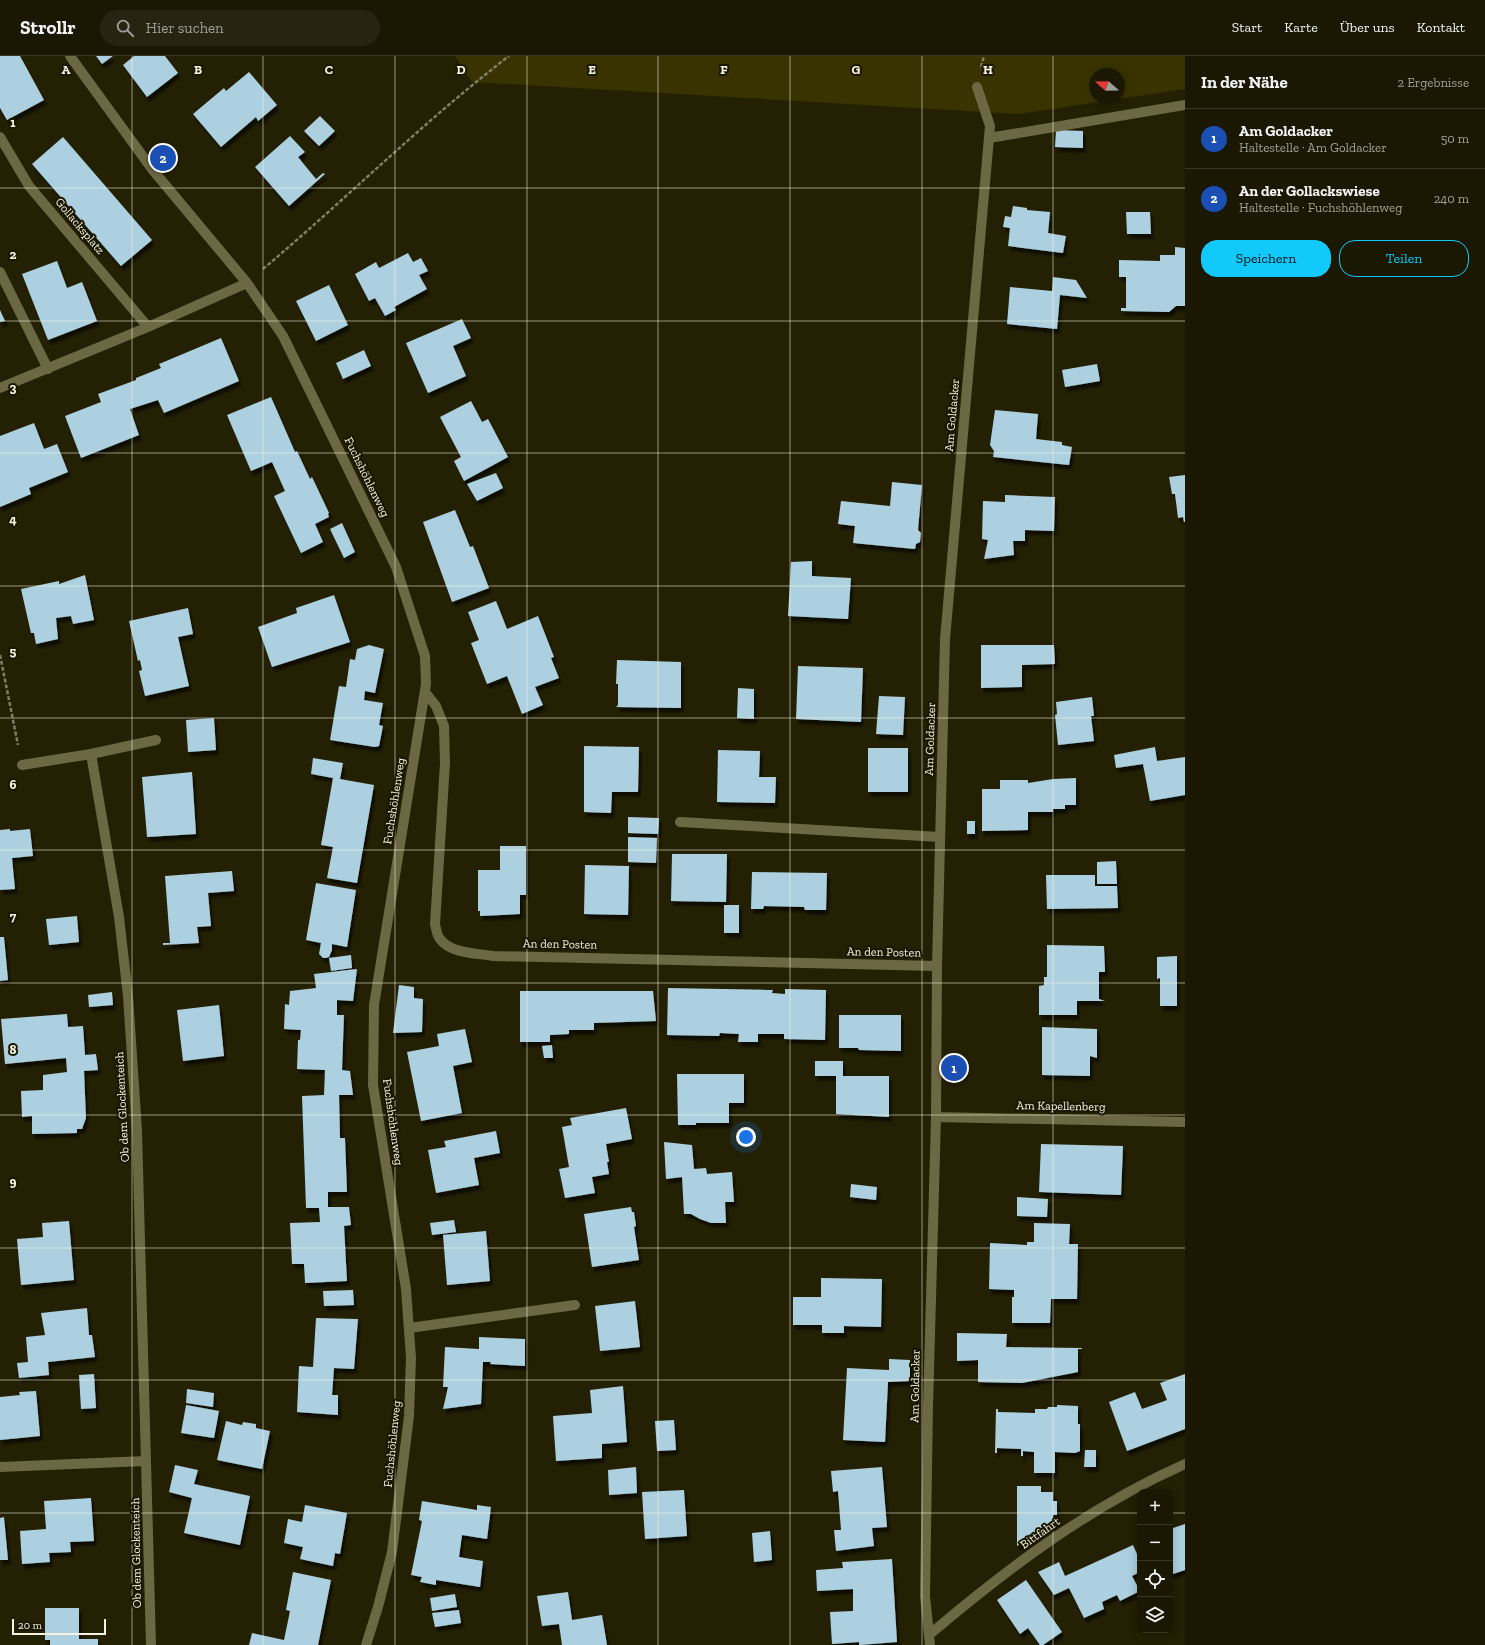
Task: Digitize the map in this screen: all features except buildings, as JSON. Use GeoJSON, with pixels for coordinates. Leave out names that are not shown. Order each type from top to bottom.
{"type":"FeatureCollection","features":[{"type":"Feature","properties":{"kind":"street","name":"Fuchshöhlenweg"},"geometry":{"type":"LineString","coordinates":[[70,56],[152,169],[248,283],[283,336],[396,567],[425,656],[425,692],[374,1005],[373,1085],[406,1289],[411,1358],[409,1416],[392,1552],[366,1645]]}},
{"type":"Feature","properties":{"kind":"street","name":"Am Goldacker"},"geometry":{"type":"LineString","coordinates":[[930,1640],[925,1596],[927,1423],[936,1117],[937,966],[945,639],[990,126],[977,87]]}},
{"type":"Feature","properties":{"kind":"street"},"geometry":{"type":"LineString","coordinates":[[989,138],[1185,105]]}},
{"type":"Feature","properties":{"kind":"street","name":"Gollacksplatz"},"geometry":{"type":"LineString","coordinates":[[0,137],[29,186],[148,327]]}},
{"type":"Feature","properties":{"kind":"street"},"geometry":{"type":"LineString","coordinates":[[0,272],[48,369]]}},
{"type":"Feature","properties":{"kind":"street"},"geometry":{"type":"LineString","coordinates":[[0,388],[148,327],[248,283]]}},
{"type":"Feature","properties":{"kind":"street","name":"An den Posten"},"geometry":{"type":"LineString","coordinates":[[425,692],[436,706],[444,726],[445,763],[435,924],[439,938],[448,946],[462,951],[493,956],[937,966]]}},
{"type":"Feature","properties":{"kind":"street"},"geometry":{"type":"LineString","coordinates":[[22,765],[91,754],[156,740]]}},
{"type":"Feature","properties":{"kind":"street","name":"Ob dem Glockenteich"},"geometry":{"type":"LineString","coordinates":[[91,754],[119,917],[128,996],[137,1131],[151,1645]]}},
{"type":"Feature","properties":{"kind":"street"},"geometry":{"type":"LineString","coordinates":[[680,822],[940,837]]}},
{"type":"Feature","properties":{"kind":"street","name":"Am Kapellenberg"},"geometry":{"type":"LineString","coordinates":[[936,1117],[1185,1122]]}},
{"type":"Feature","properties":{"kind":"street"},"geometry":{"type":"LineString","coordinates":[[409,1328],[575,1306]]}},
{"type":"Feature","properties":{"kind":"street"},"geometry":{"type":"LineString","coordinates":[[0,1467],[146,1461]]}},
{"type":"Feature","properties":{"kind":"street","name":"Bittfahrt"},"geometry":{"type":"LineString","coordinates":[[930,1640],[966,1603],[1047,1542],[1123,1494],[1185,1464]]}},
{"type":"Feature","properties":{"kind":"path"},"geometry":{"type":"LineString","coordinates":[[248,283],[307,233],[468,87],[508,56]]}},
{"type":"Feature","properties":{"kind":"path"},"geometry":{"type":"LineString","coordinates":[[0,655],[22,765]]}},
{"type":"Feature","properties":{"kind":"shaded area"},"geometry":{"type":"Polygon","coordinates":[[[455,56],[1185,56],[1185,89],[1125,98],[1125,68],[1089,68],[1089,103],[1019,114],[472,82],[455,56]]]}},
{"type":"Feature","properties":{"kind":"place","name":"An der Gollackswiese"},"geometry":{"type":"Point","coordinates":[163,158]}},
{"type":"Feature","properties":{"kind":"place","name":"Am Goldacker"},"geometry":{"type":"Point","coordinates":[954,1068]}}]}
